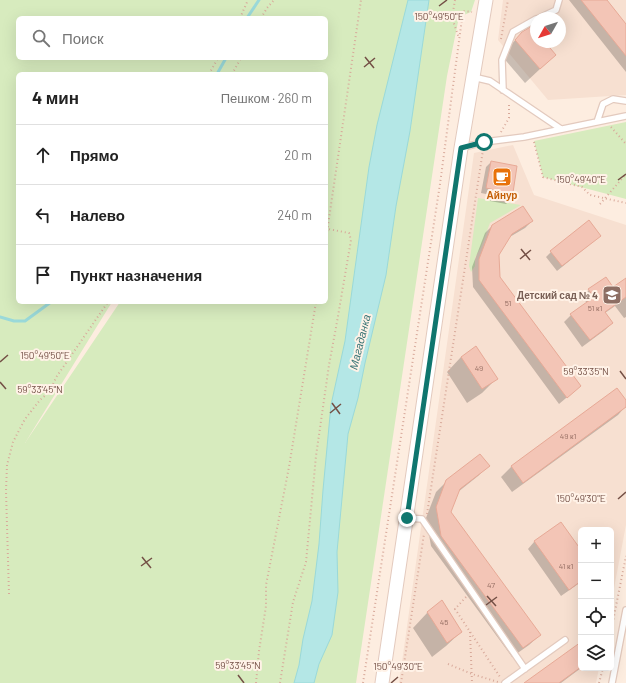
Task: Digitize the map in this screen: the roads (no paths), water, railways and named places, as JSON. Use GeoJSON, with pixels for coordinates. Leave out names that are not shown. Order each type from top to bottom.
{"type":"FeatureCollection","features":[{"type":"Feature","properties":{"kind":"street"},"geometry":{"type":"LineString","coordinates":[[382,683],[461,148],[486,0]]}},
{"type":"Feature","properties":{"kind":"lane"},"geometry":{"type":"LineString","coordinates":[[552,12],[556,10],[559,0]]}},
{"type":"Feature","properties":{"kind":"lane"},"geometry":{"type":"LineString","coordinates":[[503,90],[502,60],[513,32],[530,23]]}},
{"type":"Feature","properties":{"kind":"lane"},"geometry":{"type":"LineString","coordinates":[[473,77],[490,81],[561,129]]}},
{"type":"Feature","properties":{"kind":"lane"},"geometry":{"type":"LineString","coordinates":[[597,122],[603,104],[613,99],[626,101]]}},
{"type":"Feature","properties":{"kind":"lane"},"geometry":{"type":"LineString","coordinates":[[461,148],[484,142],[524,137],[626,116]]}},
{"type":"Feature","properties":{"kind":"lane"},"geometry":{"type":"LineString","coordinates":[[407,518],[422,519],[525,669]]}},
{"type":"Feature","properties":{"kind":"lane"},"geometry":{"type":"LineString","coordinates":[[612,683],[626,610]]}},
{"type":"Feature","properties":{"kind":"lane"},"geometry":{"type":"LineString","coordinates":[[503,683],[565,640]]}},
{"type":"Feature","properties":{"kind":"water","name":"Магаданка"},"geometry":{"type":"Polygon","coordinates":[[[408,0],[429,0],[410,131],[396,206],[386,275],[358,398],[348,434],[337,552],[338,592],[332,635],[319,664],[314,683],[294,683],[312,601],[319,544],[331,405],[345,341],[369,167],[377,125],[408,0]]]}},
{"type":"Feature","properties":{"kind":"waterway"},"geometry":{"type":"LineString","coordinates":[[248,16],[259,0]]}},
{"type":"Feature","properties":{"kind":"waterway"},"geometry":{"type":"LineString","coordinates":[[218,72],[225,60]]}},
{"type":"Feature","properties":{"kind":"waterway"},"geometry":{"type":"LineString","coordinates":[[0,317],[14,321],[25,321],[48,304]]}},
{"type":"Feature","properties":{"kind":"place","name":"Айнур"},"geometry":{"type":"Point","coordinates":[502,177]}},
{"type":"Feature","properties":{"kind":"place","name":"Детский сад № 4"},"geometry":{"type":"Point","coordinates":[612,295]}}]}
